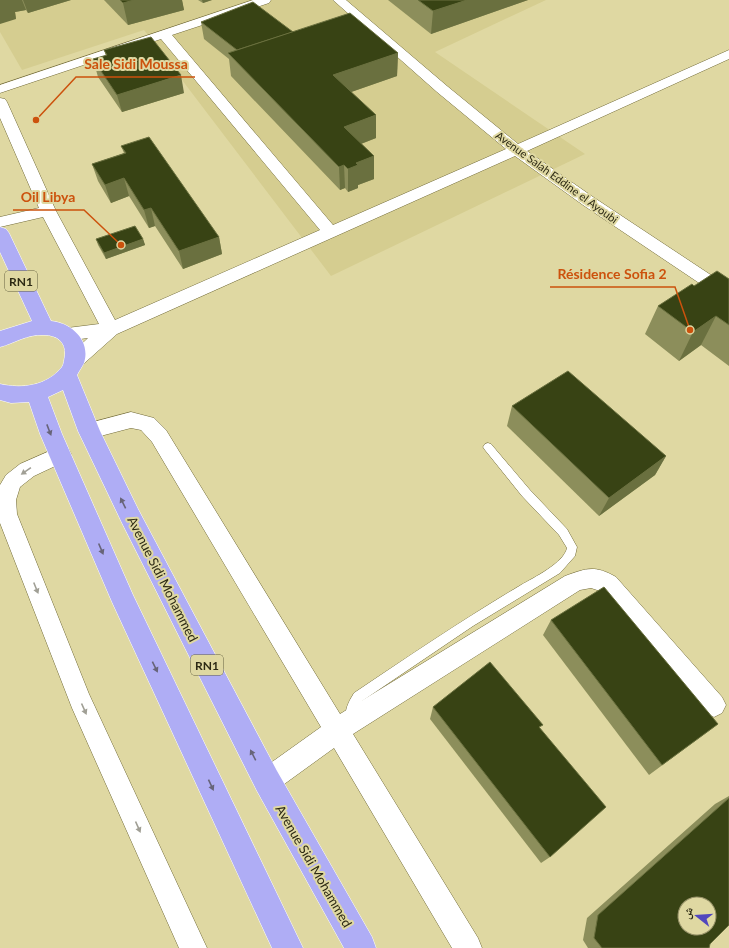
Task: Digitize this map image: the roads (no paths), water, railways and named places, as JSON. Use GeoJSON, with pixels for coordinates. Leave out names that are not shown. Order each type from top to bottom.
{"type":"FeatureCollection","features":[{"type":"Feature","properties":{"kind":"main road","name":"RN1"},"geometry":{"type":"LineString","coordinates":[[0,233],[44,327]]}},
{"type":"Feature","properties":{"kind":"main road"},"geometry":{"type":"LineString","coordinates":[[2,332],[44,327],[65,334]]}},
{"type":"Feature","properties":{"kind":"main road","name":"RN1"},"geometry":{"type":"LineString","coordinates":[[65,334],[74,346],[71,368]]}},
{"type":"Feature","properties":{"kind":"main road"},"geometry":{"type":"LineString","coordinates":[[0,392],[15,396],[36,393],[51,387],[71,368]]}},
{"type":"Feature","properties":{"kind":"main road","name":"Avenue Sidi Mohammed"},"geometry":{"type":"LineString","coordinates":[[71,368],[89,431],[130,516],[266,781],[361,948]]}},
{"type":"Feature","properties":{"kind":"main road"},"geometry":{"type":"LineString","coordinates":[[36,393],[51,434],[61,454],[124,602],[288,948]]}},
{"type":"Feature","properties":{"kind":"street"},"geometry":{"type":"LineString","coordinates":[[0,89],[266,0]]}},
{"type":"Feature","properties":{"kind":"street","name":"Avenue Salah Eddine el Ayoubi"},"geometry":{"type":"LineString","coordinates":[[339,0],[442,89],[516,150],[588,201],[729,295]]}},
{"type":"Feature","properties":{"kind":"street"},"geometry":{"type":"LineString","coordinates":[[164,34],[330,232]]}},
{"type":"Feature","properties":{"kind":"street"},"geometry":{"type":"LineString","coordinates":[[71,368],[96,341],[111,329],[729,54]]}},
{"type":"Feature","properties":{"kind":"street"},"geometry":{"type":"LineString","coordinates":[[0,102],[48,211],[111,329]]}},
{"type":"Feature","properties":{"kind":"street"},"geometry":{"type":"LineString","coordinates":[[0,222],[48,211]]}},
{"type":"Feature","properties":{"kind":"street"},"geometry":{"type":"LineString","coordinates":[[65,334],[111,329]]}},
{"type":"Feature","properties":{"kind":"street"},"geometry":{"type":"LineString","coordinates":[[89,431],[131,420],[146,423],[159,436],[343,727],[468,948]]}},
{"type":"Feature","properties":{"kind":"street"},"geometry":{"type":"LineString","coordinates":[[61,454],[23,471],[13,482],[6,497],[7,514],[80,700],[193,948]]}},
{"type":"Feature","properties":{"kind":"street"},"geometry":{"type":"LineString","coordinates":[[266,781],[343,727],[573,583],[589,577],[596,577],[608,584],[714,705]]}},
{"type":"Feature","properties":{"kind":"lane"},"geometry":{"type":"LineString","coordinates":[[343,727],[358,697],[469,622],[556,570],[571,553],[572,547],[563,532],[526,493],[488,447]]}},
{"type":"Feature","properties":{"kind":"place","name":"Sale Sidi Moussa"},"geometry":{"type":"Point","coordinates":[36,120]}},
{"type":"Feature","properties":{"kind":"place","name":"Oil Libya"},"geometry":{"type":"Point","coordinates":[121,245]}},
{"type":"Feature","properties":{"kind":"place","name":"Résidence Sofia 2"},"geometry":{"type":"Point","coordinates":[690,330]}}]}
